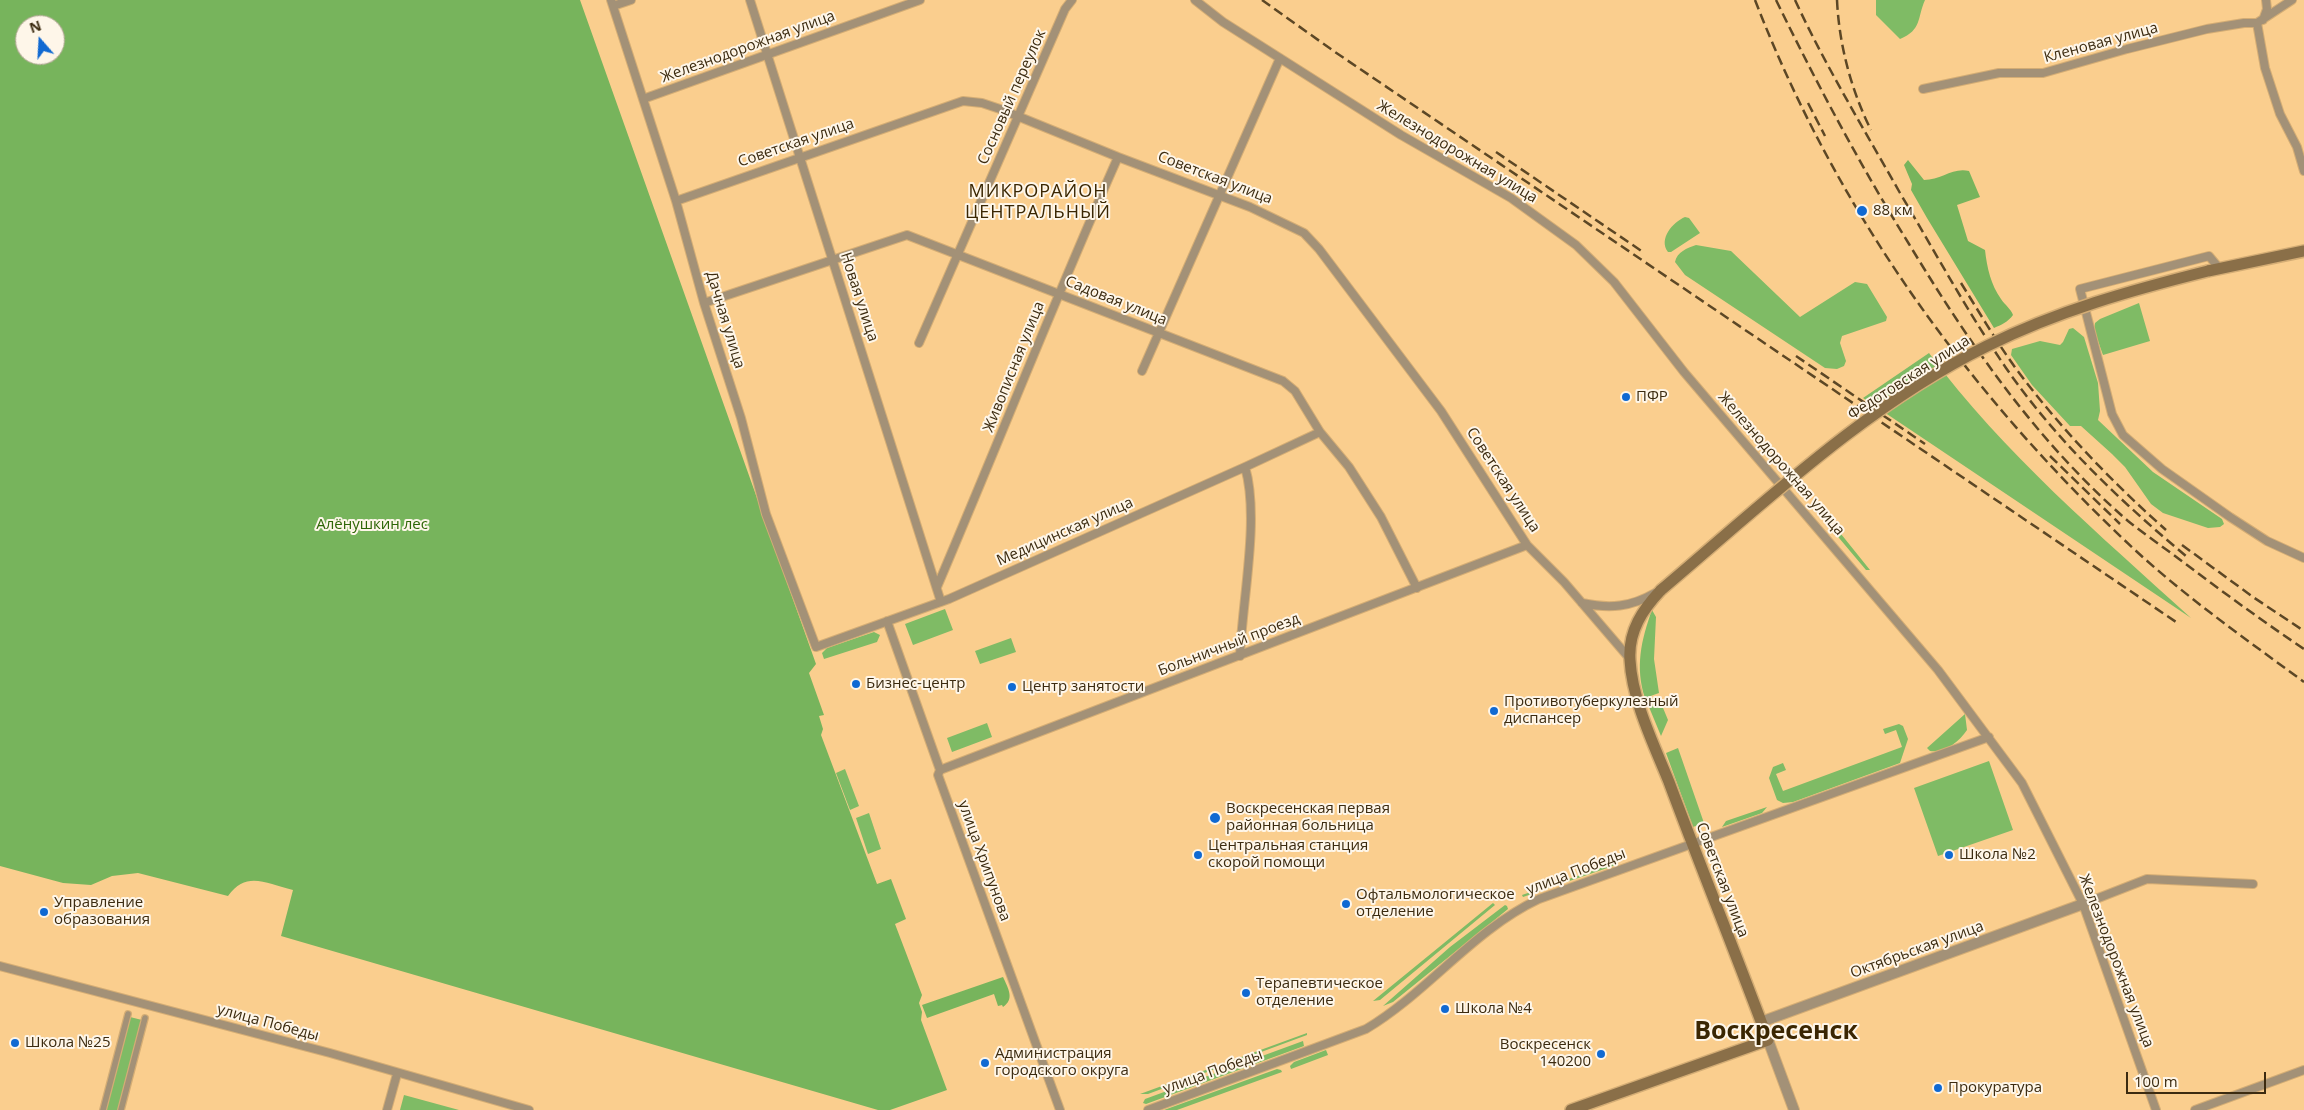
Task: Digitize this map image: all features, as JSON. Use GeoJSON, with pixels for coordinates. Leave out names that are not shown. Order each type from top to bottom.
{"type":"FeatureCollection","features":[{"type":"Feature","properties":{"kind":"main road","name":"Федотовская улица"},"geometry":{"type":"LineString","coordinates":[[1661,590],[1826,451],[1884,409],[1964,358],[2046,319],[2127,292],[2214,270],[2304,251]]}},
{"type":"Feature","properties":{"kind":"main road","name":"Советская улица"},"geometry":{"type":"LineString","coordinates":[[1661,590],[1646,605],[1632,637],[1630,659],[1636,693],[1768,1040]]}},
{"type":"Feature","properties":{"kind":"main road"},"geometry":{"type":"LineString","coordinates":[[1571,1110],[1768,1040]]}},
{"type":"Feature","properties":{"kind":"street"},"geometry":{"type":"LineString","coordinates":[[612,3],[631,0]]}},
{"type":"Feature","properties":{"kind":"street","name":"Новая улица"},"geometry":{"type":"LineString","coordinates":[[750,0],[941,602]]}},
{"type":"Feature","properties":{"kind":"street","name":"Железнодорожная улица"},"geometry":{"type":"LineString","coordinates":[[643,99],[920,0]]}},
{"type":"Feature","properties":{"kind":"street","name":"Сосновый переулок"},"geometry":{"type":"LineString","coordinates":[[919,343],[1065,9],[1072,0]]}},
{"type":"Feature","properties":{"kind":"street","name":"Железнодорожная улица"},"geometry":{"type":"LineString","coordinates":[[1195,0],[1223,22],[1401,135],[1511,198],[1576,245],[1614,282],[1690,379],[1938,670],[2022,783],[2083,904],[2156,1110]]}},
{"type":"Feature","properties":{"kind":"street"},"geometry":{"type":"LineString","coordinates":[[2266,0],[2267,9],[2260,21],[2265,68],[2280,114],[2296,146],[2304,171]]}},
{"type":"Feature","properties":{"kind":"street"},"geometry":{"type":"LineString","coordinates":[[2260,21],[2292,0]]}},
{"type":"Feature","properties":{"kind":"street","name":"Дачная улица"},"geometry":{"type":"LineString","coordinates":[[612,3],[676,201],[704,303],[741,418],[766,514],[816,647]]}},
{"type":"Feature","properties":{"kind":"street","name":"Кленовая улица"},"geometry":{"type":"LineString","coordinates":[[1923,89],[1998,74],[2042,73],[2207,29],[2260,21]]}},
{"type":"Feature","properties":{"kind":"street"},"geometry":{"type":"LineString","coordinates":[[1142,371],[1280,58]]}},
{"type":"Feature","properties":{"kind":"street","name":"Советская улица"},"geometry":{"type":"LineString","coordinates":[[676,201],[963,101],[982,103],[1118,157],[1250,206],[1304,233],[1441,411],[1527,545],[1582,603],[1630,659]]}},
{"type":"Feature","properties":{"kind":"street","name":"Живописная улица"},"geometry":{"type":"LineString","coordinates":[[937,587],[1024,382],[1058,292],[1118,157]]}},
{"type":"Feature","properties":{"kind":"street","name":"Садовая улица"},"geometry":{"type":"LineString","coordinates":[[704,303],[907,235],[958,253],[1159,334],[1282,380],[1295,390],[1304,402],[1320,432],[1350,466],[1381,517],[1417,588]]}},
{"type":"Feature","properties":{"kind":"street"},"geometry":{"type":"LineString","coordinates":[[2214,270],[2209,256],[2080,289],[2112,414],[2123,435],[2162,469],[2267,541],[2304,558]]}},
{"type":"Feature","properties":{"kind":"street","name":"Медицинская улица"},"geometry":{"type":"LineString","coordinates":[[816,647],[941,602],[1320,432]]}},
{"type":"Feature","properties":{"kind":"street"},"geometry":{"type":"LineString","coordinates":[[1240,656],[1250,531],[1250,502],[1245,467]]}},
{"type":"Feature","properties":{"kind":"street","name":"Больничный проезд"},"geometry":{"type":"LineString","coordinates":[[940,770],[1527,545]]}},
{"type":"Feature","properties":{"kind":"street"},"geometry":{"type":"LineString","coordinates":[[1582,603],[1621,607],[1637,602],[1661,590]]}},
{"type":"Feature","properties":{"kind":"street","name":"улица Хрипунова"},"geometry":{"type":"LineString","coordinates":[[887,621],[940,770],[938,775],[1060,1110]]}},
{"type":"Feature","properties":{"kind":"street","name":"улица Победы"},"geometry":{"type":"LineString","coordinates":[[1148,1110],[1366,1029],[1398,1008],[1477,940],[1516,910],[1539,899],[1989,737]]}},
{"type":"Feature","properties":{"kind":"street"},"geometry":{"type":"LineString","coordinates":[[2083,904],[2147,879],[2253,884]]}},
{"type":"Feature","properties":{"kind":"street","name":"Октябрьская улица"},"geometry":{"type":"LineString","coordinates":[[1761,1022],[2083,904]]}},
{"type":"Feature","properties":{"kind":"street","name":"улица Победы"},"geometry":{"type":"LineString","coordinates":[[0,966],[330,1053],[397,1074],[529,1110]]}},
{"type":"Feature","properties":{"kind":"street"},"geometry":{"type":"LineString","coordinates":[[102,1110],[128,1014]]}},
{"type":"Feature","properties":{"kind":"street"},"geometry":{"type":"LineString","coordinates":[[121,1110],[145,1018]]}},
{"type":"Feature","properties":{"kind":"street","name":"Советская улица"},"geometry":{"type":"LineString","coordinates":[[1768,1040],[1794,1110]]}},
{"type":"Feature","properties":{"kind":"street"},"geometry":{"type":"LineString","coordinates":[[2195,1110],[2304,1070]]}},
{"type":"Feature","properties":{"kind":"street"},"geometry":{"type":"LineString","coordinates":[[387,1110],[397,1074]]}},
{"type":"Feature","properties":{"kind":"green space","name":"Алёнушкин лес"},"geometry":{"type":"Polygon","coordinates":[[[0,0],[580,0],[816,664],[809,673],[824,715],[819,716],[823,729],[821,735],[877,884],[891,879],[906,919],[895,924],[922,995],[919,1003],[922,1012],[921,1020],[947,1090],[890,1110],[878,1110],[281,936],[293,890],[266,882],[250,881],[242,883],[228,896],[138,873],[112,876],[91,885],[63,883],[0,866],[0,0]]]}},
{"type":"Feature","properties":{"kind":"green space"},"geometry":{"type":"Polygon","coordinates":[[[1876,0],[1925,0],[1918,23],[1912,32],[1900,39],[1876,15],[1876,0]]]}},
{"type":"Feature","properties":{"kind":"green space"},"geometry":{"type":"Polygon","coordinates":[[[1908,160],[1924,180],[1952,172],[1969,171],[1980,197],[1957,205],[1968,241],[1985,250],[1992,282],[2001,299],[2013,315],[2009,320],[1994,328],[1911,190],[1912,184],[1904,165],[1908,160]]]}},
{"type":"Feature","properties":{"kind":"green space"},"geometry":{"type":"Polygon","coordinates":[[[1689,218],[1700,233],[1671,252],[1668,252],[1665,242],[1668,232],[1680,219],[1689,218]]]}},
{"type":"Feature","properties":{"kind":"green space"},"geometry":{"type":"Polygon","coordinates":[[[1696,245],[1731,251],[1800,317],[1855,282],[1867,284],[1887,317],[1886,321],[1842,336],[1840,343],[1846,361],[1844,366],[1837,369],[1825,368],[1685,275],[1675,262],[1676,259],[1683,251],[1696,245]]]}},
{"type":"Feature","properties":{"kind":"green space"},"geometry":{"type":"Polygon","coordinates":[[[2139,303],[2150,341],[2103,355],[2094,330],[2095,323],[2100,319],[2139,303]]]}},
{"type":"Feature","properties":{"kind":"green space"},"geometry":{"type":"Polygon","coordinates":[[[2073,328],[2084,337],[2098,383],[2100,411],[2098,420],[2153,472],[2222,519],[2224,524],[2220,527],[2208,528],[2163,513],[2151,504],[2125,467],[2081,426],[2070,426],[2032,385],[2011,355],[2012,349],[2040,341],[2060,345],[2069,329],[2073,328]]]}},
{"type":"Feature","properties":{"kind":"green space"},"geometry":{"type":"Polygon","coordinates":[[[1929,353],[1958,390],[2021,459],[2087,524],[2191,618],[1863,398],[1929,353]]]}},
{"type":"Feature","properties":{"kind":"green space"},"geometry":{"type":"Polygon","coordinates":[[[1834,528],[1837,529],[1870,570],[1866,570],[1834,532],[1834,528]]]}},
{"type":"Feature","properties":{"kind":"green space"},"geometry":{"type":"Polygon","coordinates":[[[945,609],[953,630],[913,645],[905,624],[945,609]]]}},
{"type":"Feature","properties":{"kind":"green space"},"geometry":{"type":"Polygon","coordinates":[[[1652,610],[1656,617],[1654,659],[1659,693],[1645,698],[1640,676],[1640,665],[1642,643],[1652,610]]]}},
{"type":"Feature","properties":{"kind":"green space"},"geometry":{"type":"Polygon","coordinates":[[[874,632],[880,635],[877,642],[824,659],[822,653],[827,648],[874,632]]]}},
{"type":"Feature","properties":{"kind":"green space"},"geometry":{"type":"Polygon","coordinates":[[[1011,638],[1016,652],[980,664],[975,651],[1011,638]]]}},
{"type":"Feature","properties":{"kind":"green space"},"geometry":{"type":"Polygon","coordinates":[[[1661,703],[1668,720],[1661,736],[1649,707],[1661,703]]]}},
{"type":"Feature","properties":{"kind":"green space"},"geometry":{"type":"Polygon","coordinates":[[[1965,714],[1967,730],[1960,739],[1941,750],[1930,751],[1927,748],[1965,714]]]}},
{"type":"Feature","properties":{"kind":"green space"},"geometry":{"type":"Polygon","coordinates":[[[987,723],[992,737],[952,752],[947,738],[987,723]]]}},
{"type":"Feature","properties":{"kind":"green space"},"geometry":{"type":"Polygon","coordinates":[[[1899,724],[1903,726],[1908,739],[1900,763],[1793,802],[1783,803],[1777,800],[1769,778],[1773,767],[1783,763],[1786,770],[1776,774],[1783,791],[1902,747],[1896,730],[1885,734],[1883,729],[1899,724]]]}},
{"type":"Feature","properties":{"kind":"green space"},"geometry":{"type":"Polygon","coordinates":[[[1678,748],[1704,823],[1693,827],[1666,753],[1678,748]]]}},
{"type":"Feature","properties":{"kind":"green space"},"geometry":{"type":"Polygon","coordinates":[[[1989,761],[2013,830],[1938,856],[1914,788],[1989,761]]]}},
{"type":"Feature","properties":{"kind":"green space"},"geometry":{"type":"Polygon","coordinates":[[[845,769],[859,806],[850,810],[836,773],[845,769]]]}},
{"type":"Feature","properties":{"kind":"green space"},"geometry":{"type":"Polygon","coordinates":[[[1767,807],[1762,813],[1722,827],[1726,821],[1767,807]]]}},
{"type":"Feature","properties":{"kind":"green space"},"geometry":{"type":"Polygon","coordinates":[[[869,813],[881,849],[868,854],[856,818],[869,813]]]}},
{"type":"Feature","properties":{"kind":"green space"},"geometry":{"type":"Polygon","coordinates":[[[1615,863],[1616,865],[1523,897],[1522,895],[1615,863]]]}},
{"type":"Feature","properties":{"kind":"green space"},"geometry":{"type":"Polygon","coordinates":[[[1493,903],[1495,905],[1380,1000],[1373,1001],[1493,903]]]}},
{"type":"Feature","properties":{"kind":"green space"},"geometry":{"type":"Polygon","coordinates":[[[1505,905],[1508,909],[1393,1002],[1383,1006],[1450,947],[1505,905]]]}},
{"type":"Feature","properties":{"kind":"green space"},"geometry":{"type":"Polygon","coordinates":[[[1003,977],[1010,997],[1007,1004],[1003,1007],[1002,1005],[998,1006],[994,994],[927,1018],[922,1005],[1003,977]]]}},
{"type":"Feature","properties":{"kind":"green space"},"geometry":{"type":"Polygon","coordinates":[[[130,1017],[142,1020],[118,1110],[105,1110],[130,1017]]]}},
{"type":"Feature","properties":{"kind":"green space"},"geometry":{"type":"Polygon","coordinates":[[[1307,1033],[1307,1035],[1148,1094],[1140,1094],[1307,1033]]]}},
{"type":"Feature","properties":{"kind":"green space"},"geometry":{"type":"Polygon","coordinates":[[[1303,1041],[1304,1046],[1146,1104],[1143,1103],[1145,1099],[1303,1041]]]}},
{"type":"Feature","properties":{"kind":"green space"},"geometry":{"type":"Polygon","coordinates":[[[1326,1050],[1328,1055],[1291,1069],[1290,1066],[1294,1062],[1326,1050]]]}},
{"type":"Feature","properties":{"kind":"green space"},"geometry":{"type":"Polygon","coordinates":[[[1277,1069],[1282,1072],[1177,1110],[1164,1110],[1277,1069]]]}},
{"type":"Feature","properties":{"kind":"green space"},"geometry":{"type":"Polygon","coordinates":[[[404,1095],[459,1110],[400,1110],[404,1095]]]}},
{"type":"Feature","properties":{"kind":"railway"},"geometry":{"type":"LineString","coordinates":[[1262,0],[1335,52],[2179,624]]}},
{"type":"Feature","properties":{"kind":"railway"},"geometry":{"type":"LineString","coordinates":[[1755,0],[1788,78],[1826,154],[1868,226],[1914,296],[1963,364],[2074,491],[2135,550],[2196,602],[2304,682]]}},
{"type":"Feature","properties":{"kind":"railway"},"geometry":{"type":"LineString","coordinates":[[1776,0],[1873,184],[1932,282],[1981,355],[2035,426],[2095,491],[2128,521],[2304,649]]}},
{"type":"Feature","properties":{"kind":"railway"},"geometry":{"type":"LineString","coordinates":[[1795,0],[1832,74],[1900,193],[2006,368],[2067,444],[2113,491],[2186,556]]}},
{"type":"Feature","properties":{"kind":"railway"},"geometry":{"type":"LineString","coordinates":[[1837,0],[1840,33],[1847,66],[1871,130]]}},
{"type":"Feature","properties":{"kind":"railway"},"geometry":{"type":"LineString","coordinates":[[1808,103],[1825,136]]}},
{"type":"Feature","properties":{"kind":"railway"},"geometry":{"type":"LineString","coordinates":[[1496,152],[1643,252]]}},
{"type":"Feature","properties":{"kind":"railway"},"geometry":{"type":"LineString","coordinates":[[1961,283],[2006,355],[2039,398],[2091,457],[2166,530]]}},
{"type":"Feature","properties":{"kind":"railway"},"geometry":{"type":"LineString","coordinates":[[1796,356],[1925,444]]}},
{"type":"Feature","properties":{"kind":"railway"},"geometry":{"type":"LineString","coordinates":[[2050,456],[2120,524]]}},
{"type":"Feature","properties":{"kind":"railway"},"geometry":{"type":"LineString","coordinates":[[2182,545],[2253,597],[2304,631]]}},
{"type":"Feature","properties":{"kind":"place","name":"88 км"},"geometry":{"type":"Point","coordinates":[1862,211]}},
{"type":"Feature","properties":{"kind":"place","name":"ПФР"},"geometry":{"type":"Point","coordinates":[1626,397]}},
{"type":"Feature","properties":{"kind":"place","name":"Бизнес-центр"},"geometry":{"type":"Point","coordinates":[856,684]}},
{"type":"Feature","properties":{"kind":"place","name":"Центр занятости"},"geometry":{"type":"Point","coordinates":[1012,687]}},
{"type":"Feature","properties":{"kind":"place","name":"Противотуберкулезный диспансер"},"geometry":{"type":"Point","coordinates":[1494,711]}},
{"type":"Feature","properties":{"kind":"place","name":"Воскресенская первая районная больница"},"geometry":{"type":"Point","coordinates":[1215,818]}},
{"type":"Feature","properties":{"kind":"place","name":"Центральная станция скорой помощи"},"geometry":{"type":"Point","coordinates":[1198,855]}},
{"type":"Feature","properties":{"kind":"place","name":"Школа №2"},"geometry":{"type":"Point","coordinates":[1949,855]}},
{"type":"Feature","properties":{"kind":"place","name":"Офтальмологическое отделение"},"geometry":{"type":"Point","coordinates":[1346,904]}},
{"type":"Feature","properties":{"kind":"place","name":"Управление образования"},"geometry":{"type":"Point","coordinates":[44,912]}},
{"type":"Feature","properties":{"kind":"place","name":"Терапевтическое отделение"},"geometry":{"type":"Point","coordinates":[1246,993]}},
{"type":"Feature","properties":{"kind":"place","name":"Школа №4"},"geometry":{"type":"Point","coordinates":[1445,1009]}},
{"type":"Feature","properties":{"kind":"place","name":"Школа №25"},"geometry":{"type":"Point","coordinates":[15,1043]}},
{"type":"Feature","properties":{"kind":"place","name":"Воскресенск 140200"},"geometry":{"type":"Point","coordinates":[1601,1054]}},
{"type":"Feature","properties":{"kind":"place","name":"Администрация городского округа"},"geometry":{"type":"Point","coordinates":[985,1063]}},
{"type":"Feature","properties":{"kind":"place","name":"Прокуратура"},"geometry":{"type":"Point","coordinates":[1938,1088]}},
{"type":"Feature","properties":{"kind":"district","name":"МИКРОРАЙОН ЦЕНТРАЛЬНЫЙ"},"geometry":{"type":"Point","coordinates":[1038,202]}},
{"type":"Feature","properties":{"kind":"district","name":"Воскресенск"},"geometry":{"type":"Point","coordinates":[1776,1032]}}]}
